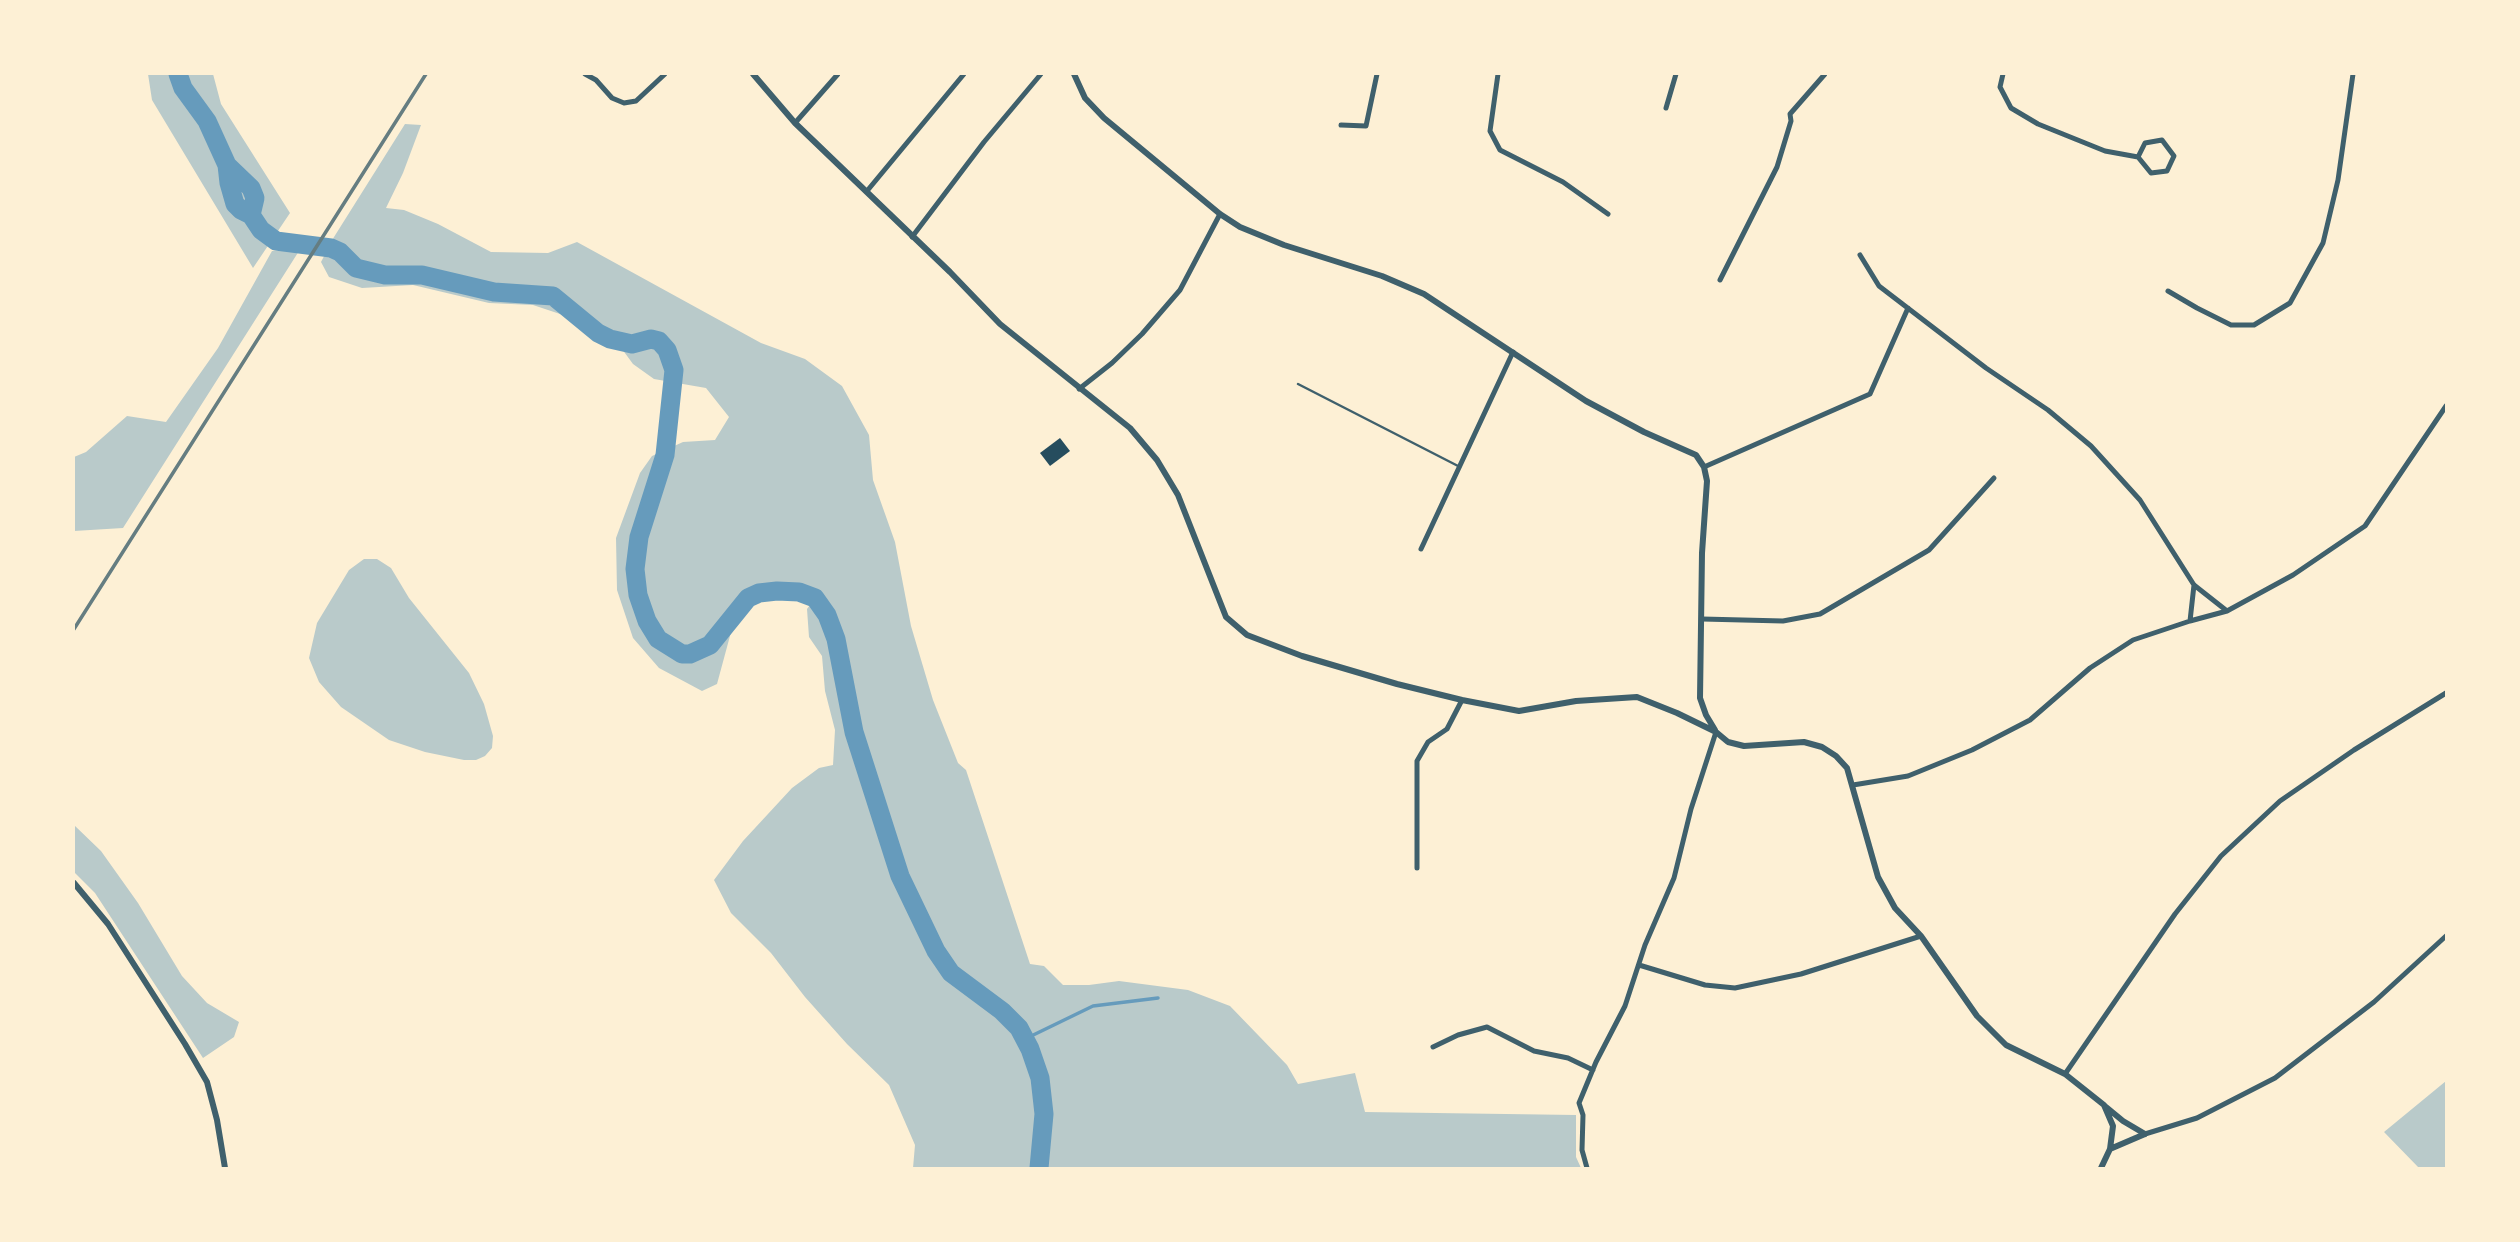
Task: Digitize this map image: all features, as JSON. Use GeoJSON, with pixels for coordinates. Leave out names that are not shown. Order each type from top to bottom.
{"type":"FeatureCollection","features":[{"type":"Feature","properties":{"kind":"street"},"geometry":{"type":"LineString","coordinates":[[585,74],[596,80],[612,98],[624,103],[636,102],[665,74]]}},
{"type":"Feature","properties":{"kind":"street"},"geometry":{"type":"LineString","coordinates":[[753,74],[795,123],[1000,324],[1130,428],[1157,460],[1178,495],[1226,617],[1247,635],[1360,673],[1462,700],[1519,711],[1576,701],[1637,697],[1716,732],[1728,742],[1744,746],[1804,742],[1822,747],[1847,768],[1878,877],[1895,908],[1950,974],[1977,1016],[2006,1045],[2065,1074],[2123,1121],[2145,1133]]}},
{"type":"Feature","properties":{"kind":"street"},"geometry":{"type":"LineString","coordinates":[[795,123],[838,74]]}},
{"type":"Feature","properties":{"kind":"street"},"geometry":{"type":"LineString","coordinates":[[867,191],[964,74]]}},
{"type":"Feature","properties":{"kind":"street"},"geometry":{"type":"LineString","coordinates":[[912,237],[984,142],[1041,74]]}},
{"type":"Feature","properties":{"kind":"street"},"geometry":{"type":"LineString","coordinates":[[1074,74],[1093,108],[1220,214],[1240,227],[1284,246],[1405,284],[1448,308],[1586,401],[1696,455],[1704,467],[1707,481],[1700,698],[1716,732],[1691,809],[1674,878],[1625,1006],[1579,1103],[1583,1115],[1582,1150],[1587,1168]]}},
{"type":"Feature","properties":{"kind":"street"},"geometry":{"type":"LineString","coordinates":[[1341,125],[1366,126],[1377,74]]}},
{"type":"Feature","properties":{"kind":"street"},"geometry":{"type":"LineString","coordinates":[[1497,74],[1490,131],[1500,150],[1563,182],[1608,214]]}},
{"type":"Feature","properties":{"kind":"street"},"geometry":{"type":"LineString","coordinates":[[1666,108],[1676,74]]}},
{"type":"Feature","properties":{"kind":"street"},"geometry":{"type":"LineString","coordinates":[[1720,280],[1777,167],[1791,121],[1790,114],[1825,74]]}},
{"type":"Feature","properties":{"kind":"street"},"geometry":{"type":"LineString","coordinates":[[2003,74],[2000,87],[2011,108],[2029,119],[2105,151],[2138,157],[2151,173],[2167,171],[2174,156],[2162,140],[2145,143],[2138,157]]}},
{"type":"Feature","properties":{"kind":"street"},"geometry":{"type":"LineString","coordinates":[[2168,292],[2231,324],[2254,325],[2290,303],[2323,243],[2339,180],[2353,74]]}},
{"type":"Feature","properties":{"kind":"street"},"geometry":{"type":"LineString","coordinates":[[1078,389],[1122,353],[1180,290],[1220,214]]}},
{"type":"Feature","properties":{"kind":"street"},"geometry":{"type":"LineString","coordinates":[[1860,255],[1879,286],[1986,368],[2048,410],[2091,446],[2140,500],[2194,585],[2227,611]]}},
{"type":"Feature","properties":{"kind":"street"},"geometry":{"type":"LineString","coordinates":[[1704,467],[1870,394],[1908,308]]}},
{"type":"Feature","properties":{"kind":"street"},"geometry":{"type":"LineString","coordinates":[[1421,549],[1513,352]]}},
{"type":"Feature","properties":{"kind":"street"},"geometry":{"type":"LineString","coordinates":[[1853,785],[1908,776],[1972,750],[2030,720],[2090,668],[2133,640],[2227,611],[2293,575],[2365,526],[2446,406]]}},
{"type":"Feature","properties":{"kind":"street"},"geometry":{"type":"LineString","coordinates":[[1702,619],[1783,621],[1820,614],[1929,550],[1994,478]]}},
{"type":"Feature","properties":{"kind":"street"},"geometry":{"type":"LineString","coordinates":[[2190,621],[2194,585]]}},
{"type":"Feature","properties":{"kind":"street"},"geometry":{"type":"LineString","coordinates":[[2065,1074],[2175,914],[2221,856],[2280,801],[2354,750],[2446,693]]}},
{"type":"Feature","properties":{"kind":"street"},"geometry":{"type":"LineString","coordinates":[[1417,868],[1416,761],[1428,742],[1447,729],[1462,700]]}},
{"type":"Feature","properties":{"kind":"street"},"geometry":{"type":"LineString","coordinates":[[74,883],[108,924],[185,1044],[206,1082],[217,1120],[225,1168]]}},
{"type":"Feature","properties":{"kind":"street"},"geometry":{"type":"LineString","coordinates":[[1639,965],[1705,985],[1735,988],[1801,974],[1921,936]]}},
{"type":"Feature","properties":{"kind":"street"},"geometry":{"type":"LineString","coordinates":[[2110,1149],[2145,1133],[2197,1118],[2275,1079],[2374,1002],[2446,936]]}},
{"type":"Feature","properties":{"kind":"street"},"geometry":{"type":"LineString","coordinates":[[1433,1047],[1458,1035],[1487,1027],[1534,1051],[1568,1058],[1593,1070]]}},
{"type":"Feature","properties":{"kind":"street"},"geometry":{"type":"LineString","coordinates":[[2101,1168],[2110,1149],[2113,1126],[2104,1105]]}},
{"type":"Feature","properties":{"kind":"lane"},"geometry":{"type":"LineString","coordinates":[[1298,384],[1461,467]]}},
{"type":"Feature","properties":{"kind":"shaded area"},"geometry":{"type":"Polygon","coordinates":[[[148,74],[213,74],[221,104],[290,213],[253,268],[152,100],[148,74]]]}},
{"type":"Feature","properties":{"kind":"shaded area"},"geometry":{"type":"Polygon","coordinates":[[[405,124],[421,125],[386,208],[404,210],[438,224],[491,252],[548,253],[577,242],[761,343],[805,359],[842,386],[869,435],[873,480],[895,542],[911,626],[933,700],[958,763],[966,770],[1030,964],[1044,966],[1063,985],[1119,981],[1188,990],[1230,1006],[1287,1065],[1298,1084],[1355,1073],[1365,1112],[1576,1115],[1576,1157],[1581,1168],[913,1168],[915,1145],[889,1085],[847,1044],[805,997],[771,953],[731,913],[714,880],[743,841],[792,788],[819,768],[833,765],[835,730],[825,691],[822,656],[809,637],[807,609],[815,598],[799,592],[759,593],[737,610],[717,684],[702,691],[659,668],[633,638],[617,590],[616,538],[640,473],[652,456],[683,442],[715,440],[729,417],[706,388],[654,379],[633,364],[608,330],[533,305],[489,303],[413,285],[362,288],[329,277],[321,262],[405,124]]]}},
{"type":"Feature","properties":{"kind":"shaded area"},"geometry":{"type":"Polygon","coordinates":[[[272,251],[299,251],[123,528],[74,531],[74,457],[86,452],[127,416],[166,422],[218,348],[272,251]]]}},
{"type":"Feature","properties":{"kind":"shaded area"},"geometry":{"type":"Polygon","coordinates":[[[364,559],[377,559],[391,568],[409,598],[469,673],[484,704],[493,736],[492,748],[485,756],[476,760],[464,760],[425,752],[389,740],[341,707],[319,682],[309,658],[317,623],[349,570],[364,559]]]}},
{"type":"Feature","properties":{"kind":"shaded area"},"geometry":{"type":"Polygon","coordinates":[[[74,825],[101,851],[138,903],[182,976],[207,1003],[239,1022],[234,1037],[203,1058],[95,893],[74,872],[74,825]]]}},
{"type":"Feature","properties":{"kind":"shaded area"},"geometry":{"type":"Polygon","coordinates":[[[2446,1081],[2446,1168],[2419,1168],[2384,1132],[2446,1081]]]}},
{"type":"Feature","properties":{"kind":"building"},"geometry":{"type":"Polygon","coordinates":[[[1060,438],[1070,451],[1050,466],[1040,453],[1060,438]]]}},
{"type":"Feature","properties":{"kind":"waterway"},"geometry":{"type":"LineString","coordinates":[[178,74],[183,88],[207,121],[227,165],[235,204],[251,215]]}},
{"type":"Feature","properties":{"kind":"waterway"},"geometry":{"type":"LineString","coordinates":[[227,165],[251,188],[255,198],[251,215],[261,230],[276,241],[331,248],[340,252],[356,268],[385,275],[422,275],[494,292],[553,296],[598,333],[610,339],[632,344],[651,339],[659,341],[667,350],[674,370],[665,455],[639,537],[635,569],[638,595],[647,621],[658,639],[682,654],[690,654],[710,645],[748,598],[759,593],[799,592],[815,598],[827,615],[836,639],[854,732],[900,876],[936,951],[951,973],[1002,1011],[1019,1028],[1030,1049],[1040,1078],[1044,1114],[1039,1168]]}},
{"type":"Feature","properties":{"kind":"waterway"},"geometry":{"type":"LineString","coordinates":[[1025,1039],[1093,1006],[1158,998]]}},
{"type":"Feature","properties":{"kind":"railway"},"geometry":{"type":"LineString","coordinates":[[74,629],[426,74]]}}]}
